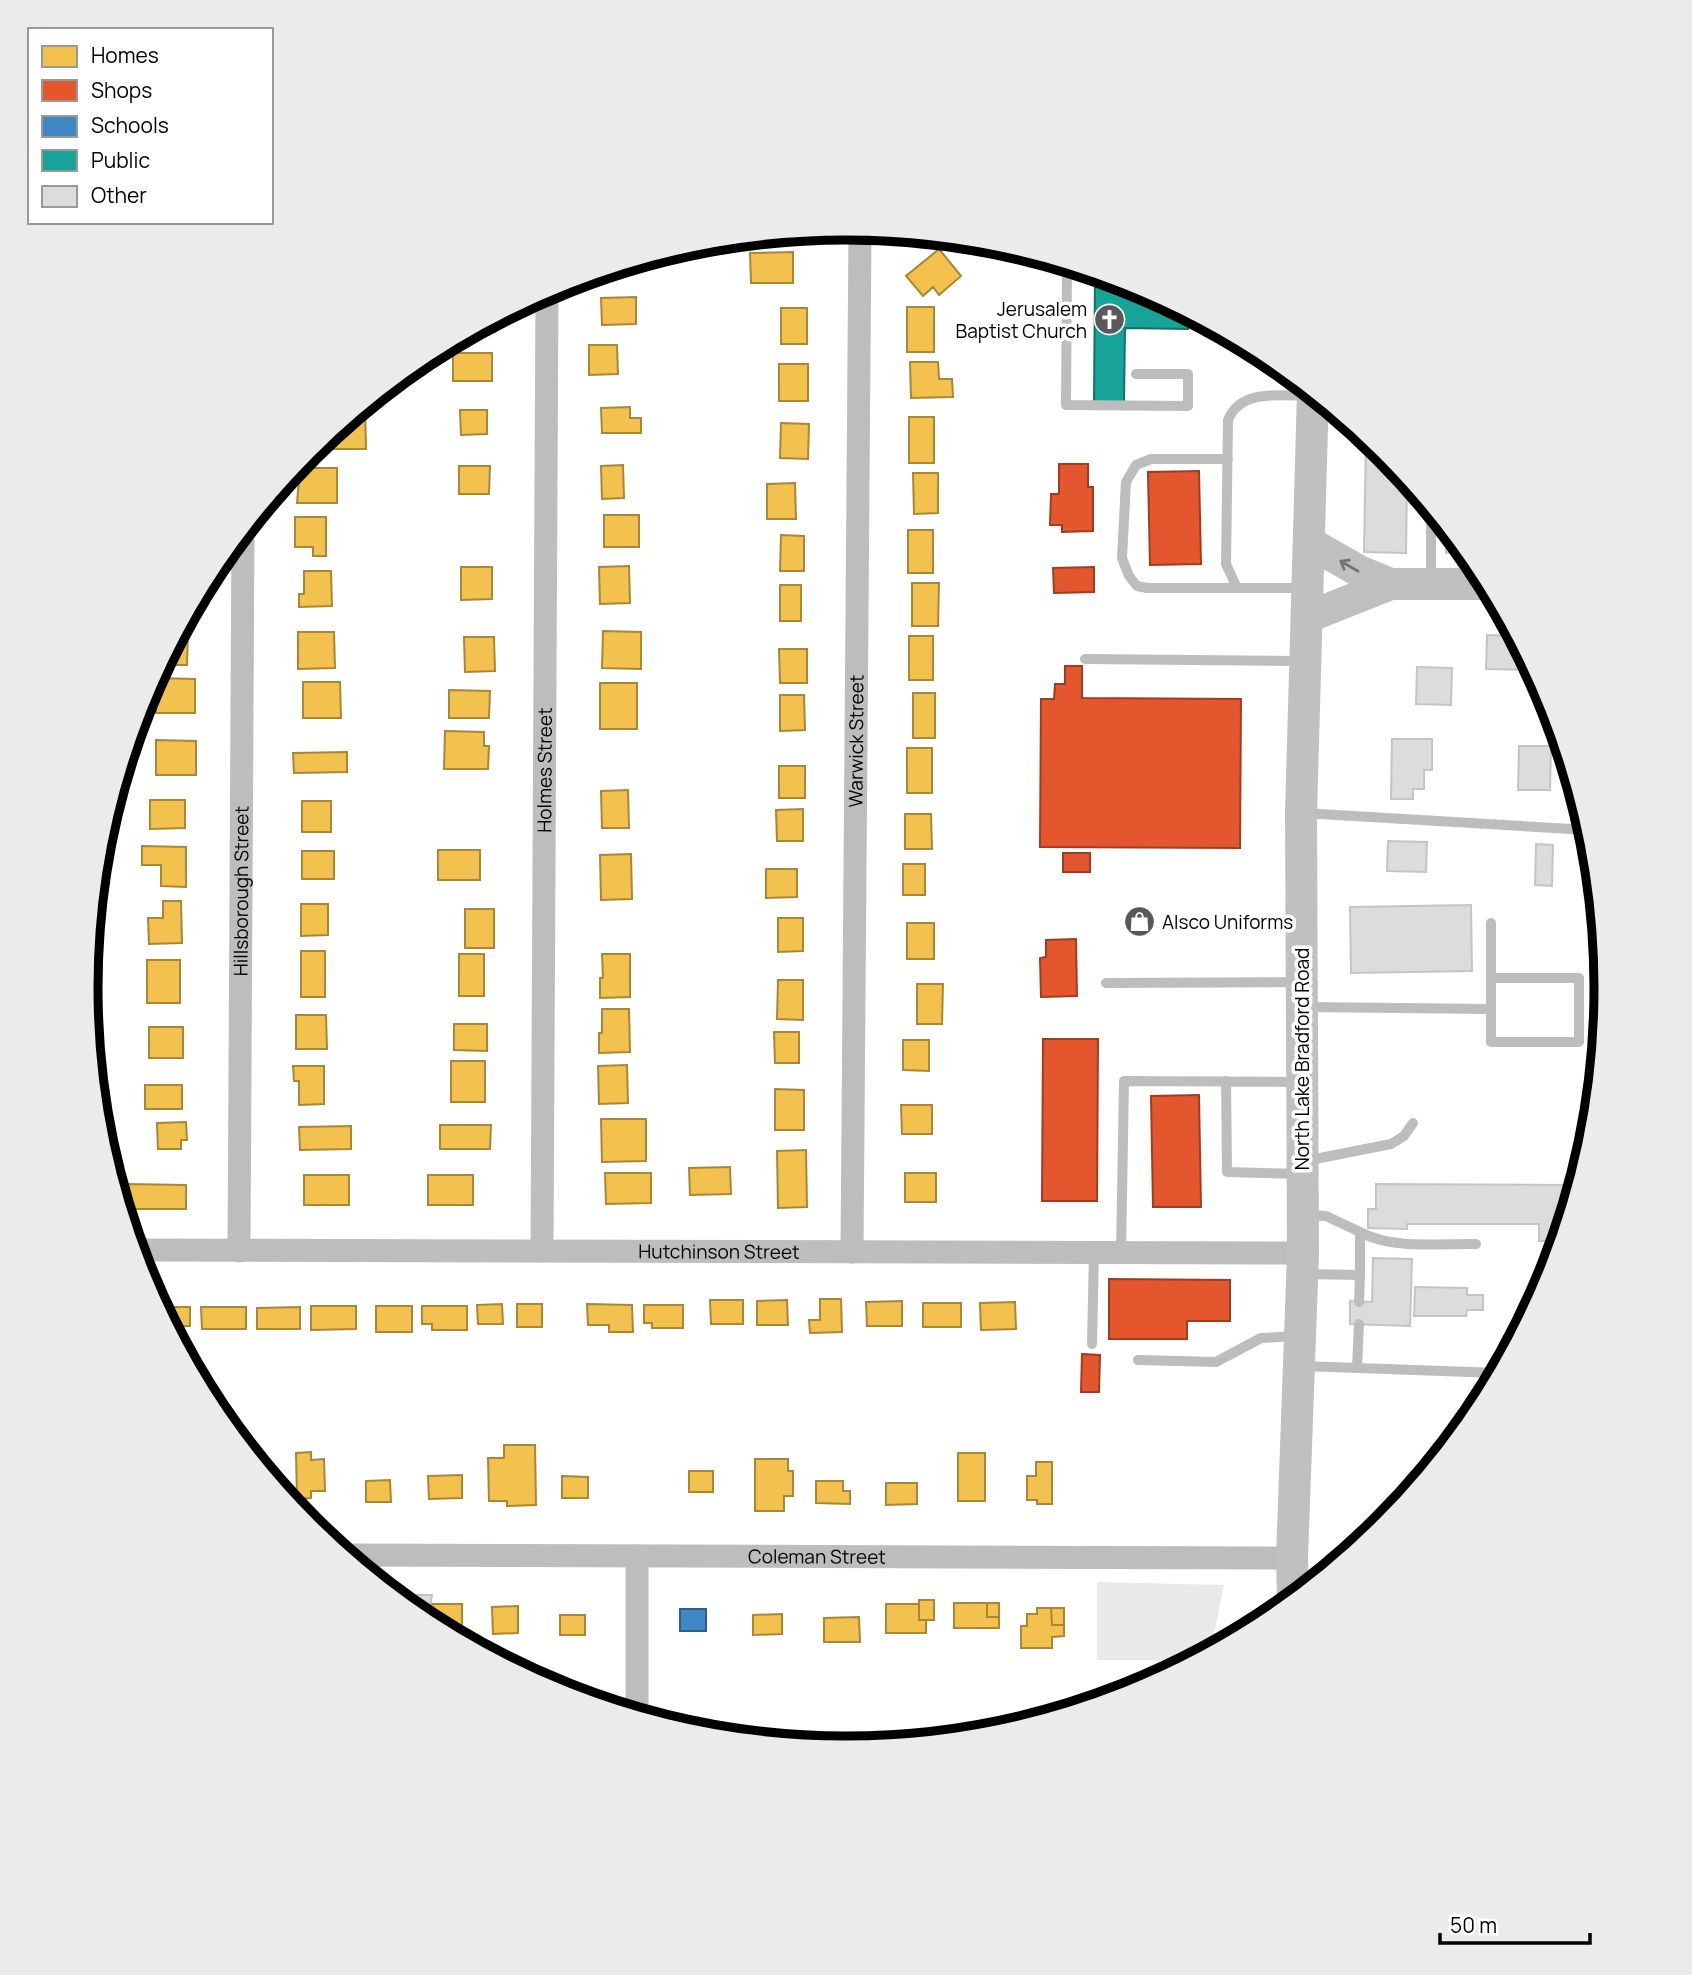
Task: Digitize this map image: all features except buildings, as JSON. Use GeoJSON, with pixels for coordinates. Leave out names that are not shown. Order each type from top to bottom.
{"type":"FeatureCollection","features":[{"type":"Feature","properties":{"kind":"main road","name":"North Lake Bradford Road"},"geometry":{"type":"LineString","coordinates":[[1293,1587],[1302,1263],[1301,813],[1313,404]]}},
{"type":"Feature","properties":{"kind":"main road"},"geometry":{"type":"LineString","coordinates":[[1310,543],[1359,571],[1391,584]]}},
{"type":"Feature","properties":{"kind":"main road"},"geometry":{"type":"LineString","coordinates":[[1308,602],[1391,584],[1475,584]]}},
{"type":"Feature","properties":{"kind":"street","name":"Warwick Street"},"geometry":{"type":"LineString","coordinates":[[852,1252],[860,240]]}},
{"type":"Feature","properties":{"kind":"street","name":"Holmes Street"},"geometry":{"type":"LineString","coordinates":[[542,1251],[547,302]]}},
{"type":"Feature","properties":{"kind":"street","name":"Hillsborough Street"},"geometry":{"type":"LineString","coordinates":[[239,1251],[243,546]]}},
{"type":"Feature","properties":{"kind":"street","name":"Hutchinson Street"},"geometry":{"type":"LineString","coordinates":[[146,1250],[1121,1252],[1302,1263]]}},
{"type":"Feature","properties":{"kind":"street","name":"Coleman Street"},"geometry":{"type":"LineString","coordinates":[[359,1555],[1292,1558]]}},
{"type":"Feature","properties":{"kind":"street"},"geometry":{"type":"LineString","coordinates":[[637,1556],[637,1705]]}},
{"type":"Feature","properties":{"kind":"lane"},"geometry":{"type":"LineString","coordinates":[[1067,273],[1066,405],[1188,406],[1188,374],[1136,374]]}},
{"type":"Feature","properties":{"kind":"lane"},"geometry":{"type":"LineString","coordinates":[[1237,588],[1226,564],[1228,421],[1233,408],[1251,398],[1302,395]]}},
{"type":"Feature","properties":{"kind":"lane"},"geometry":{"type":"LineString","coordinates":[[1228,458],[1151,459],[1136,464],[1126,482],[1122,558],[1129,576],[1137,586],[1237,588],[1308,602]]}},
{"type":"Feature","properties":{"kind":"lane"},"geometry":{"type":"LineString","coordinates":[[1431,522],[1431,584]]}},
{"type":"Feature","properties":{"kind":"lane"},"geometry":{"type":"LineString","coordinates":[[1086,659],[1306,661]]}},
{"type":"Feature","properties":{"kind":"lane"},"geometry":{"type":"LineString","coordinates":[[1301,813],[1577,829]]}},
{"type":"Feature","properties":{"kind":"lane"},"geometry":{"type":"LineString","coordinates":[[1491,923],[1491,978],[1491,1042],[1580,1042],[1580,978],[1491,978]]}},
{"type":"Feature","properties":{"kind":"lane"},"geometry":{"type":"LineString","coordinates":[[1106,983],[1301,994],[1491,1009]]}},
{"type":"Feature","properties":{"kind":"lane"},"geometry":{"type":"LineString","coordinates":[[1121,1252],[1124,1081],[1302,1082]]}},
{"type":"Feature","properties":{"kind":"lane"},"geometry":{"type":"LineString","coordinates":[[1226,1081],[1227,1172],[1302,1168],[1391,1144],[1404,1136],[1413,1123]]}},
{"type":"Feature","properties":{"kind":"lane"},"geometry":{"type":"LineString","coordinates":[[1302,1215],[1325,1216],[1380,1241],[1476,1244]]}},
{"type":"Feature","properties":{"kind":"lane"},"geometry":{"type":"LineString","coordinates":[[1359,1302],[1360,1232]]}},
{"type":"Feature","properties":{"kind":"lane"},"geometry":{"type":"LineString","coordinates":[[1092,1344],[1094,1252]]}},
{"type":"Feature","properties":{"kind":"lane"},"geometry":{"type":"LineString","coordinates":[[1302,1263],[1360,1275]]}},
{"type":"Feature","properties":{"kind":"lane"},"geometry":{"type":"LineString","coordinates":[[1357,1368],[1359,1324]]}},
{"type":"Feature","properties":{"kind":"lane"},"geometry":{"type":"LineString","coordinates":[[1138,1360],[1216,1362],[1261,1338],[1357,1368],[1487,1373]]}},
{"type":"Feature","properties":{"kind":"shaded area"},"geometry":{"type":"Polygon","coordinates":[[[1097,1582],[1224,1585],[1213,1639],[1173,1660],[1097,1660],[1097,1582]]]}},
{"type":"Feature","properties":{"kind":"place","name":"Jerusalem Baptist Church"},"geometry":{"type":"Point","coordinates":[1110,320]}},
{"type":"Feature","properties":{"kind":"place","name":"Alsco Uniforms"},"geometry":{"type":"Point","coordinates":[1139,922]}}]}
